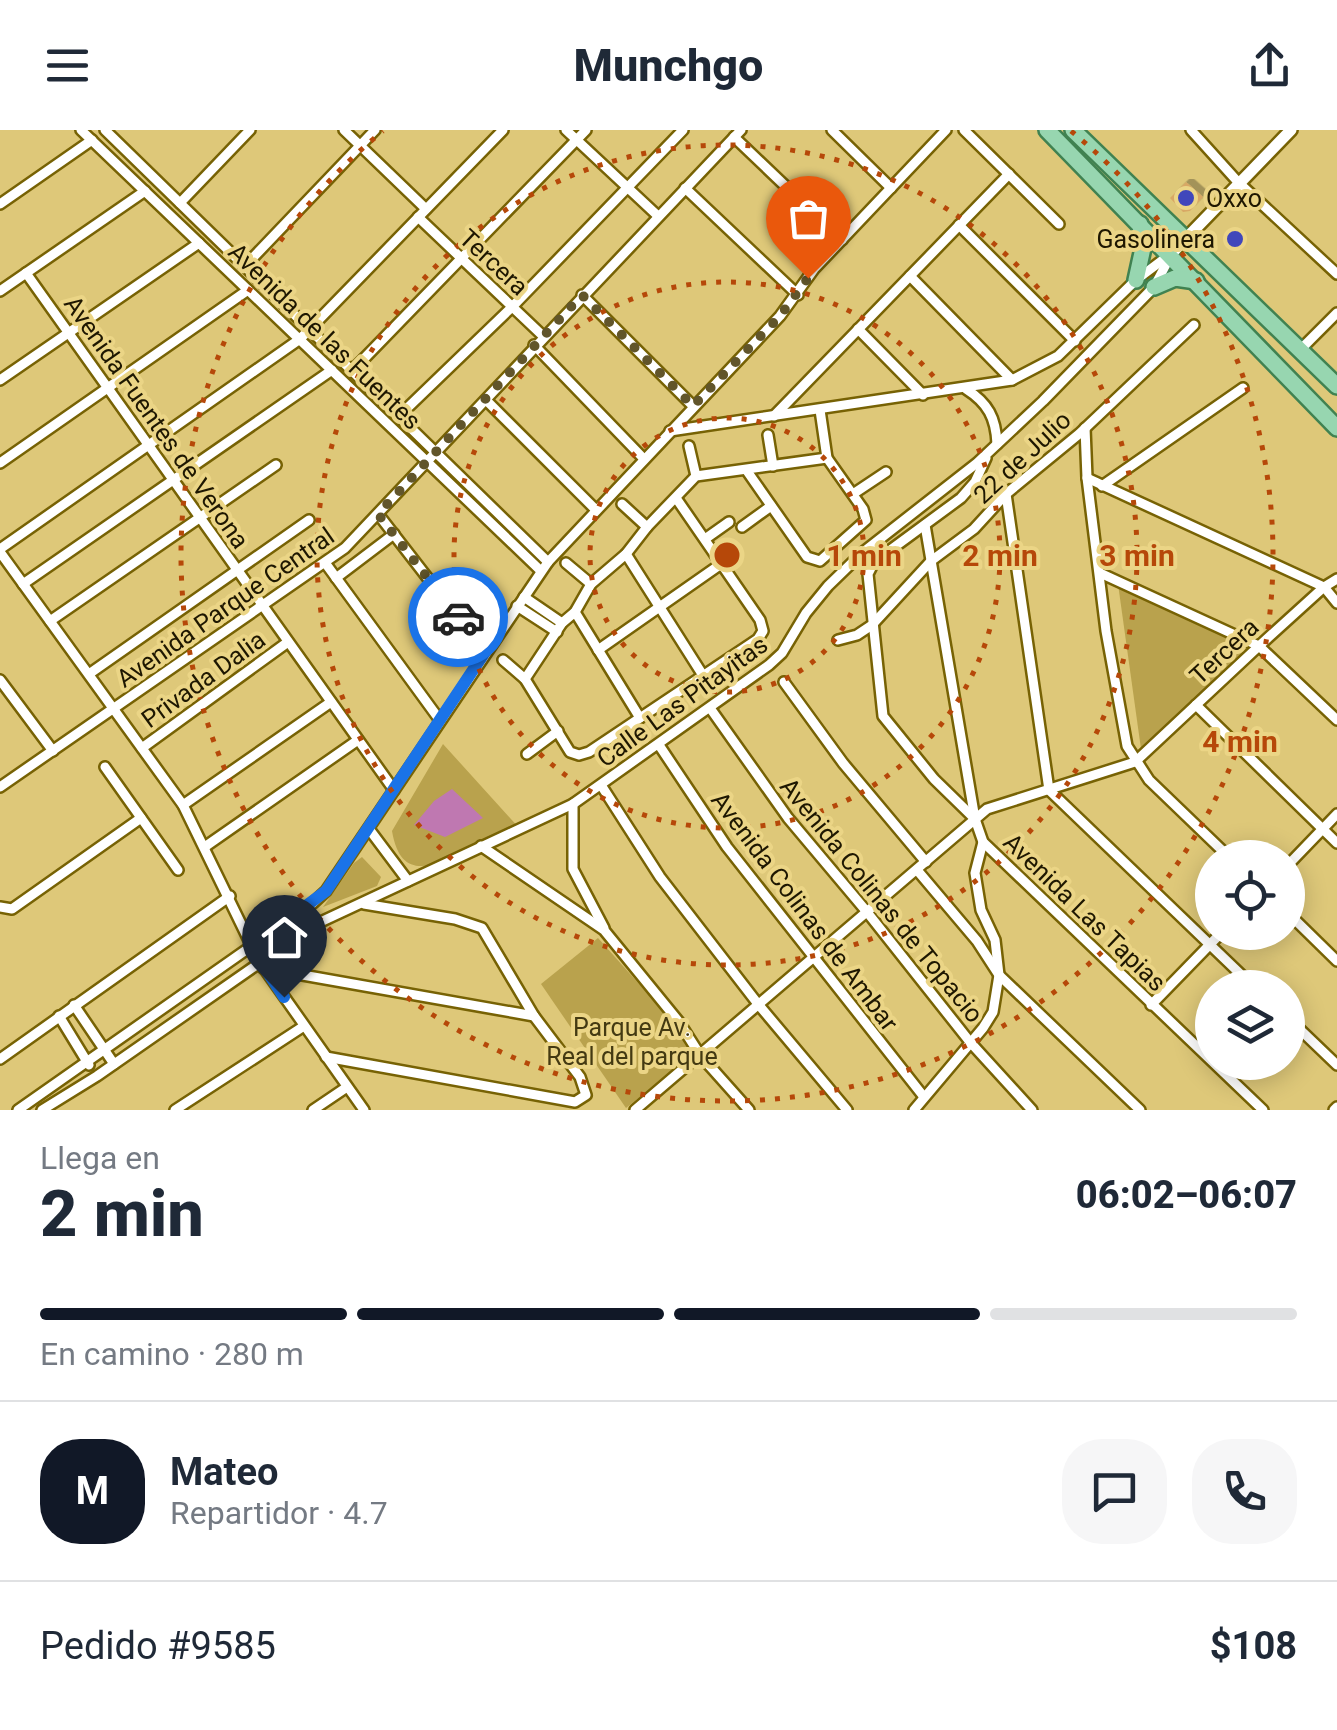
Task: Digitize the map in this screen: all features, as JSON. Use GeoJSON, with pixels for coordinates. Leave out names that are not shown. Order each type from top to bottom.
{"type":"FeatureCollection","features":[{"type":"Feature","properties":{"kind":"main road"},"geometry":{"type":"LineString","coordinates":[[1047,130],[1337,428]]}},
{"type":"Feature","properties":{"kind":"main road"},"geometry":{"type":"LineString","coordinates":[[1073,130],[1337,386]]}},
{"type":"Feature","properties":{"kind":"main road"},"geometry":{"type":"LineString","coordinates":[[1136,280],[1143,248],[1140,224]]}},
{"type":"Feature","properties":{"kind":"main road"},"geometry":{"type":"LineString","coordinates":[[1154,287],[1175,278],[1196,281]]}},
{"type":"Feature","properties":{"kind":"street","name":"Avenida de las Fuentes"},"geometry":{"type":"LineString","coordinates":[[82,130],[428,462],[544,566]]}},
{"type":"Feature","properties":{"kind":"street","name":"Avenida de las Fuentes"},"geometry":{"type":"LineString","coordinates":[[105,130],[436,453],[544,566]]}},
{"type":"Feature","properties":{"kind":"street"},"geometry":{"type":"LineString","coordinates":[[180,203],[250,130]]}},
{"type":"Feature","properties":{"kind":"street","name":"Tercera"},"geometry":{"type":"LineString","coordinates":[[344,130],[463,260],[543,336]]}},
{"type":"Feature","properties":{"kind":"street"},"geometry":{"type":"LineString","coordinates":[[245,266],[375,130]]}},
{"type":"Feature","properties":{"kind":"street"},"geometry":{"type":"LineString","coordinates":[[364,1110],[261,965],[183,805],[0,550],[300,339],[503,130]]}},
{"type":"Feature","properties":{"kind":"street"},"geometry":{"type":"LineString","coordinates":[[566,130],[658,216]]}},
{"type":"Feature","properties":{"kind":"street"},"geometry":{"type":"LineString","coordinates":[[352,371],[586,130]]}},
{"type":"Feature","properties":{"kind":"street"},"geometry":{"type":"LineString","coordinates":[[398,416],[512,307],[683,130]]}},
{"type":"Feature","properties":{"kind":"street"},"geometry":{"type":"LineString","coordinates":[[832,130],[892,188]]}},
{"type":"Feature","properties":{"kind":"street"},"geometry":{"type":"LineString","coordinates":[[929,130],[938,139]]}},
{"type":"Feature","properties":{"kind":"street"},"geometry":{"type":"LineString","coordinates":[[18,1110],[320,897],[544,566],[798,296],[814,269],[946,130]]}},
{"type":"Feature","properties":{"kind":"street"},"geometry":{"type":"LineString","coordinates":[[964,130],[1059,224]]}},
{"type":"Feature","properties":{"kind":"street"},"geometry":{"type":"LineString","coordinates":[[1191,130],[1238,182],[1337,274]]}},
{"type":"Feature","properties":{"kind":"street"},"geometry":{"type":"LineString","coordinates":[[670,432],[966,389],[1012,380],[1049,362],[1136,280],[1170,255],[1290,130]]}},
{"type":"Feature","properties":{"kind":"street"},"geometry":{"type":"LineString","coordinates":[[738,133],[842,240]]}},
{"type":"Feature","properties":{"kind":"street","name":"Avenida Parque Central"},"geometry":{"type":"LineString","coordinates":[[0,786],[326,564],[428,462],[534,345],[738,133]]}},
{"type":"Feature","properties":{"kind":"street"},"geometry":{"type":"LineString","coordinates":[[0,204],[92,140]]}},
{"type":"Feature","properties":{"kind":"street"},"geometry":{"type":"LineString","coordinates":[[772,418],[1008,174]]}},
{"type":"Feature","properties":{"kind":"street"},"geometry":{"type":"LineString","coordinates":[[685,188],[798,296]]}},
{"type":"Feature","properties":{"kind":"street"},"geometry":{"type":"LineString","coordinates":[[0,291],[146,191]]}},
{"type":"Feature","properties":{"kind":"street"},"geometry":{"type":"LineString","coordinates":[[959,225],[1075,341]]}},
{"type":"Feature","properties":{"kind":"street"},"geometry":{"type":"LineString","coordinates":[[0,380],[199,243]]}},
{"type":"Feature","properties":{"kind":"street","name":"Calle Las Pitayitas"},"geometry":{"type":"LineString","coordinates":[[42,1110],[261,965],[314,925],[573,804],[710,708],[782,653],[806,614],[862,553],[989,452],[1154,287],[1170,255]]}},
{"type":"Feature","properties":{"kind":"street","name":"Avenida Fuentes de Verona"},"geometry":{"type":"LineString","coordinates":[[26,273],[394,790]]}},
{"type":"Feature","properties":{"kind":"street"},"geometry":{"type":"LineString","coordinates":[[910,276],[1012,380]]}},
{"type":"Feature","properties":{"kind":"street"},"geometry":{"type":"LineString","coordinates":[[0,463],[248,290]]}},
{"type":"Feature","properties":{"kind":"street"},"geometry":{"type":"LineString","coordinates":[[582,295],[693,406]]}},
{"type":"Feature","properties":{"kind":"street"},"geometry":{"type":"LineString","coordinates":[[1301,349],[1337,312]]}},
{"type":"Feature","properties":{"kind":"street","name":"22 de Julio"},"geometry":{"type":"LineString","coordinates":[[872,624],[931,561],[974,529],[1006,494],[1194,325]]}},
{"type":"Feature","properties":{"kind":"street"},"geometry":{"type":"LineString","coordinates":[[858,329],[923,395]]}},
{"type":"Feature","properties":{"kind":"street"},"geometry":{"type":"LineString","coordinates":[[534,345],[644,459]]}},
{"type":"Feature","properties":{"kind":"street"},"geometry":{"type":"LineString","coordinates":[[1049,362],[1062,379]]}},
{"type":"Feature","properties":{"kind":"street"},"geometry":{"type":"LineString","coordinates":[[23,584],[332,370]]}},
{"type":"Feature","properties":{"kind":"street"},"geometry":{"type":"LineString","coordinates":[[1102,486],[1243,388]]}},
{"type":"Feature","properties":{"kind":"street"},"geometry":{"type":"LineString","coordinates":[[966,389],[990,410],[997,444]]}},
{"type":"Feature","properties":{"kind":"street"},"geometry":{"type":"LineString","coordinates":[[486,400],[596,510]]}},
{"type":"Feature","properties":{"kind":"street"},"geometry":{"type":"LineString","coordinates":[[748,470],[807,557],[818,562],[865,524],[863,509],[826,458],[820,410]]}},
{"type":"Feature","properties":{"kind":"street"},"geometry":{"type":"LineString","coordinates":[[1086,425],[1087,478],[1127,746],[1149,780],[1211,840]]}},
{"type":"Feature","properties":{"kind":"street"},"geometry":{"type":"LineString","coordinates":[[768,435],[773,466]]}},
{"type":"Feature","properties":{"kind":"street"},"geometry":{"type":"LineString","coordinates":[[689,446],[696,476]]}},
{"type":"Feature","properties":{"kind":"street"},"geometry":{"type":"LineString","coordinates":[[975,819],[887,724],[880,701],[870,566],[969,490],[989,452]]}},
{"type":"Feature","properties":{"kind":"street"},"geometry":{"type":"LineString","coordinates":[[525,679],[591,584],[626,554],[646,527],[696,476],[826,458]]}},
{"type":"Feature","properties":{"kind":"street"},"geometry":{"type":"LineString","coordinates":[[50,620],[276,466]]}},
{"type":"Feature","properties":{"kind":"street"},"geometry":{"type":"LineString","coordinates":[[853,494],[886,472]]}},
{"type":"Feature","properties":{"kind":"street"},"geometry":{"type":"LineString","coordinates":[[1087,478],[1324,586],[1337,603]]}},
{"type":"Feature","properties":{"kind":"street"},"geometry":{"type":"LineString","coordinates":[[1006,494],[1049,790],[1195,931]]}},
{"type":"Feature","properties":{"kind":"street"},"geometry":{"type":"LineString","coordinates":[[503,660],[525,679],[570,752],[580,755],[758,640],[762,631],[760,620],[676,498]]}},
{"type":"Feature","properties":{"kind":"street"},"geometry":{"type":"LineString","coordinates":[[622,504],[646,527]]}},
{"type":"Feature","properties":{"kind":"street"},"geometry":{"type":"LineString","coordinates":[[742,527],[771,506]]}},
{"type":"Feature","properties":{"kind":"street"},"geometry":{"type":"LineString","coordinates":[[378,514],[485,652]]}},
{"type":"Feature","properties":{"kind":"street"},"geometry":{"type":"LineString","coordinates":[[88,674],[309,520]]}},
{"type":"Feature","properties":{"kind":"street"},"geometry":{"type":"LineString","coordinates":[[705,539],[730,522]]}},
{"type":"Feature","properties":{"kind":"street","name":"Avenida Las Tapias"},"geometry":{"type":"LineString","coordinates":[[925,525],[975,819],[983,842],[1263,1110]]}},
{"type":"Feature","properties":{"kind":"street"},"geometry":{"type":"LineString","coordinates":[[336,578],[394,534]]}},
{"type":"Feature","properties":{"kind":"street"},"geometry":{"type":"LineString","coordinates":[[626,554],[704,677]]}},
{"type":"Feature","properties":{"kind":"street"},"geometry":{"type":"LineString","coordinates":[[566,563],[591,584]]}},
{"type":"Feature","properties":{"kind":"street"},"geometry":{"type":"LineString","coordinates":[[326,564],[439,719]]}},
{"type":"Feature","properties":{"kind":"street"},"geometry":{"type":"LineString","coordinates":[[598,650],[721,564]]}},
{"type":"Feature","properties":{"kind":"street"},"geometry":{"type":"LineString","coordinates":[[1100,573],[1259,646],[1337,720]]}},
{"type":"Feature","properties":{"kind":"street","name":"Tercera"},"geometry":{"type":"LineString","coordinates":[[635,1110],[975,819],[995,804],[1135,762],[1324,586],[1337,579]]}},
{"type":"Feature","properties":{"kind":"street"},"geometry":{"type":"LineString","coordinates":[[520,602],[559,628]]}},
{"type":"Feature","properties":{"kind":"street"},"geometry":{"type":"LineString","coordinates":[[575,612],[640,718]]}},
{"type":"Feature","properties":{"kind":"street"},"geometry":{"type":"LineString","coordinates":[[838,640],[857,635],[872,624]]}},
{"type":"Feature","properties":{"kind":"street","name":"Privada Dalia"},"geometry":{"type":"LineString","coordinates":[[142,748],[288,642]]}},
{"type":"Feature","properties":{"kind":"street"},"geometry":{"type":"LineString","coordinates":[[0,680],[52,751]]}},
{"type":"Feature","properties":{"kind":"street"},"geometry":{"type":"LineString","coordinates":[[784,682],[843,762],[926,862]]}},
{"type":"Feature","properties":{"kind":"street"},"geometry":{"type":"LineString","coordinates":[[183,805],[331,702]]}},
{"type":"Feature","properties":{"kind":"street"},"geometry":{"type":"LineString","coordinates":[[1196,705],[1337,843]]}},
{"type":"Feature","properties":{"kind":"street","name":"Avenida Colinas de Topacio"},"geometry":{"type":"LineString","coordinates":[[710,708],[788,818],[970,1042],[1032,1110]]}},
{"type":"Feature","properties":{"kind":"street"},"geometry":{"type":"LineString","coordinates":[[527,754],[558,731]]}},
{"type":"Feature","properties":{"kind":"street"},"geometry":{"type":"LineString","coordinates":[[206,846],[358,740]]}},
{"type":"Feature","properties":{"kind":"street","name":"Avenida Colinas de Ambar"},"geometry":{"type":"LineString","coordinates":[[659,745],[727,848],[924,1098]]}},
{"type":"Feature","properties":{"kind":"street"},"geometry":{"type":"LineString","coordinates":[[105,768],[178,870]]}},
{"type":"Feature","properties":{"kind":"street"},"geometry":{"type":"LineString","coordinates":[[600,785],[660,877],[758,1004],[847,1110]]}},
{"type":"Feature","properties":{"kind":"street"},"geometry":{"type":"LineString","coordinates":[[573,804],[573,869],[604,930]]}},
{"type":"Feature","properties":{"kind":"street"},"geometry":{"type":"LineString","coordinates":[[1305,848],[1337,814]]}},
{"type":"Feature","properties":{"kind":"street"},"geometry":{"type":"LineString","coordinates":[[0,908],[12,910],[141,818]]}},
{"type":"Feature","properties":{"kind":"street"},"geometry":{"type":"LineString","coordinates":[[369,829],[408,881]]}},
{"type":"Feature","properties":{"kind":"street"},"geometry":{"type":"LineString","coordinates":[[914,1110],[993,1012],[999,975],[995,940],[981,910],[975,872],[983,842]]}},
{"type":"Feature","properties":{"kind":"street"},"geometry":{"type":"LineString","coordinates":[[481,846],[604,930],[700,1055],[750,1110]]}},
{"type":"Feature","properties":{"kind":"street"},"geometry":{"type":"LineString","coordinates":[[917,870],[977,941],[999,975],[1140,1110]]}},
{"type":"Feature","properties":{"kind":"street"},"geometry":{"type":"LineString","coordinates":[[0,1060],[230,896]]}},
{"type":"Feature","properties":{"kind":"street"},"geometry":{"type":"LineString","coordinates":[[326,1057],[575,1102],[586,1095],[584,1084],[534,1016],[482,928],[361,903]]}},
{"type":"Feature","properties":{"kind":"street"},"geometry":{"type":"LineString","coordinates":[[1305,930],[1337,961]]}},
{"type":"Feature","properties":{"kind":"street"},"geometry":{"type":"LineString","coordinates":[[1151,1005],[1205,950]]}},
{"type":"Feature","properties":{"kind":"street"},"geometry":{"type":"LineString","coordinates":[[1215,950],[1236,970]]}},
{"type":"Feature","properties":{"kind":"street"},"geometry":{"type":"LineString","coordinates":[[261,965],[534,1016]]}},
{"type":"Feature","properties":{"kind":"street"},"geometry":{"type":"LineString","coordinates":[[74,1005],[114,1064]]}},
{"type":"Feature","properties":{"kind":"street"},"geometry":{"type":"LineString","coordinates":[[59,1016],[96,1076]]}},
{"type":"Feature","properties":{"kind":"street"},"geometry":{"type":"LineString","coordinates":[[175,1110],[304,1026]]}},
{"type":"Feature","properties":{"kind":"street"},"geometry":{"type":"LineString","coordinates":[[1305,1034],[1337,1065]]}},
{"type":"Feature","properties":{"kind":"street"},"geometry":{"type":"LineString","coordinates":[[313,1110],[347,1087]]}},
{"type":"Feature","properties":{"kind":"street"},"geometry":{"type":"LineString","coordinates":[[57,1110],[67,1093]]}},
{"type":"Feature","properties":{"kind":"street"},"geometry":{"type":"LineString","coordinates":[[646,1101],[654,1110]]}},
{"type":"Feature","properties":{"kind":"green space"},"geometry":{"type":"Polygon","coordinates":[[[1118,584],[1251,645],[1141,749],[1118,584]]]}},
{"type":"Feature","properties":{"kind":"green space"},"geometry":{"type":"Polygon","coordinates":[[[443,744],[520,829],[449,859],[417,866],[401,857],[392,831],[443,744]]]}},
{"type":"Feature","properties":{"kind":"green space"},"geometry":{"type":"Polygon","coordinates":[[[362,857],[381,877],[377,886],[323,907],[354,863],[362,857]]]}},
{"type":"Feature","properties":{"kind":"green space","name":"Parque Av. Real del parque"},"geometry":{"type":"Polygon","coordinates":[[[598,938],[698,1050],[626,1108],[541,984],[598,938]]]}},
{"type":"Feature","properties":{"kind":"shaded area"},"geometry":{"type":"Polygon","coordinates":[[[452,789],[483,818],[445,837],[414,825],[434,801],[452,789]]]}},
{"type":"Feature","properties":{"kind":"building","name":"Oxxo"},"geometry":{"type":"Polygon","coordinates":[[[1186,182],[1203,197],[1190,211],[1183,212],[1170,198],[1186,182]]]}},
{"type":"Feature","properties":{"kind":"way so far"},"geometry":{"type":"LineString","coordinates":[[458,617],[378,514],[582,295],[693,406],[798,296],[808,278]]}},
{"type":"Feature","properties":{"kind":"place","name":"Oxxo"},"geometry":{"type":"Point","coordinates":[1186,198]}},
{"type":"Feature","properties":{"kind":"place","name":"Gasolinera"},"geometry":{"type":"Point","coordinates":[1235,239]}},
{"type":"Feature","properties":{"kind":"route"},"geometry":{"type":"LineString","coordinates":[[284,997],[251,947],[326,891],[485,652],[458,617]]}}]}
